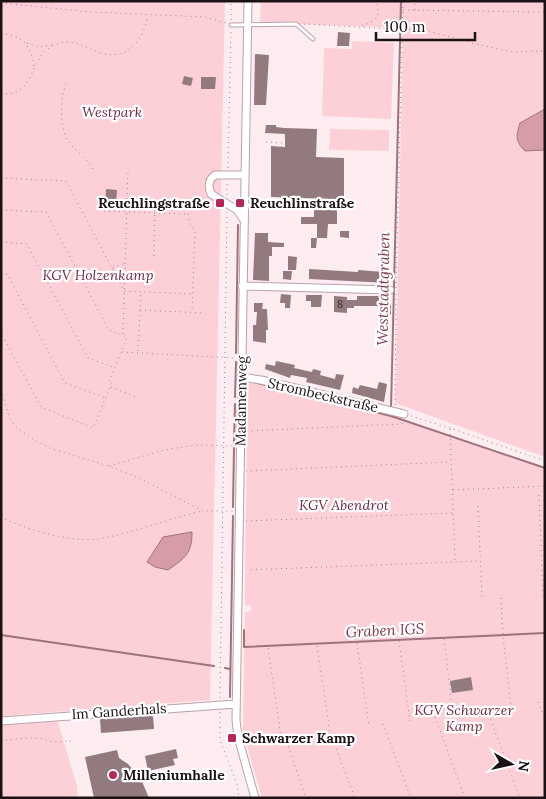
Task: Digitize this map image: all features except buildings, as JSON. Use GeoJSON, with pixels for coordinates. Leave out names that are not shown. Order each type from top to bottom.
{"type":"FeatureCollection","features":[{"type":"Feature","properties":{"kind":"street","name":"Madamenweg"},"geometry":{"type":"LineString","coordinates":[[248,1],[236,730],[255,798]]}},
{"type":"Feature","properties":{"kind":"street"},"geometry":{"type":"LineString","coordinates":[[244,220],[237,210],[211,194],[209,189],[210,180],[215,175],[245,175]]}},
{"type":"Feature","properties":{"kind":"street"},"geometry":{"type":"LineString","coordinates":[[242,286],[390,290]]}},
{"type":"Feature","properties":{"kind":"street","name":"Strombeckstraße"},"geometry":{"type":"LineString","coordinates":[[241,377],[395,412],[404,417]]}},
{"type":"Feature","properties":{"kind":"street","name":"Im Ganderhals"},"geometry":{"type":"LineString","coordinates":[[1,721],[236,704]]}},
{"type":"Feature","properties":{"kind":"lane"},"geometry":{"type":"LineString","coordinates":[[231,24],[296,24],[313,39]]}},
{"type":"Feature","properties":{"kind":"lane"},"geometry":{"type":"LineString","coordinates":[[244,205],[265,206]]}},
{"type":"Feature","properties":{"kind":"path"},"geometry":{"type":"LineString","coordinates":[[231,1],[220,740],[237,784],[239,798]]}},
{"type":"Feature","properties":{"kind":"path"},"geometry":{"type":"LineString","coordinates":[[361,26],[376,20],[379,14],[376,1]]}},
{"type":"Feature","properties":{"kind":"path"},"geometry":{"type":"LineString","coordinates":[[395,412],[397,226],[403,1]]}},
{"type":"Feature","properties":{"kind":"path"},"geometry":{"type":"LineString","coordinates":[[415,1],[415,10]]}},
{"type":"Feature","properties":{"kind":"path"},"geometry":{"type":"LineString","coordinates":[[1,3],[148,15],[205,17],[231,24]]}},
{"type":"Feature","properties":{"kind":"path"},"geometry":{"type":"LineString","coordinates":[[403,10],[545,12]]}},
{"type":"Feature","properties":{"kind":"path"},"geometry":{"type":"LineString","coordinates":[[1,34],[15,36],[25,43],[39,47],[72,42],[100,52],[118,55],[135,45],[148,15]]}},
{"type":"Feature","properties":{"kind":"path"},"geometry":{"type":"LineString","coordinates":[[296,24],[403,28],[429,31],[512,52],[545,51]]}},
{"type":"Feature","properties":{"kind":"path"},"geometry":{"type":"LineString","coordinates":[[25,43],[32,55],[34,68]]}},
{"type":"Feature","properties":{"kind":"path"},"geometry":{"type":"LineString","coordinates":[[1,94],[15,93],[22,89],[41,56],[55,45]]}},
{"type":"Feature","properties":{"kind":"path"},"geometry":{"type":"LineString","coordinates":[[66,84],[62,109],[63,130],[70,144],[87,160],[93,169]]}},
{"type":"Feature","properties":{"kind":"path"},"geometry":{"type":"LineString","coordinates":[[266,142],[285,143]]}},
{"type":"Feature","properties":{"kind":"path"},"geometry":{"type":"LineString","coordinates":[[123,336],[128,170]]}},
{"type":"Feature","properties":{"kind":"path"},"geometry":{"type":"LineString","coordinates":[[1,178],[66,181],[124,291]]}},
{"type":"Feature","properties":{"kind":"path"},"geometry":{"type":"LineString","coordinates":[[154,256],[156,196]]}},
{"type":"Feature","properties":{"kind":"path"},"geometry":{"type":"LineString","coordinates":[[188,209],[188,222],[195,231],[192,312]]}},
{"type":"Feature","properties":{"kind":"path"},"geometry":{"type":"LineString","coordinates":[[1,210],[46,212],[109,330],[127,337],[109,382],[112,383],[93,428],[41,407],[1,333]]}},
{"type":"Feature","properties":{"kind":"path"},"geometry":{"type":"LineString","coordinates":[[104,211],[189,214]]}},
{"type":"Feature","properties":{"kind":"path"},"geometry":{"type":"LineString","coordinates":[[1,242],[27,244],[88,358],[114,368]]}},
{"type":"Feature","properties":{"kind":"path"},"geometry":{"type":"LineString","coordinates":[[112,268],[125,263]]}},
{"type":"Feature","properties":{"kind":"path"},"geometry":{"type":"LineString","coordinates":[[1,274],[7,274],[65,382],[106,398]]}},
{"type":"Feature","properties":{"kind":"path"},"geometry":{"type":"LineString","coordinates":[[124,291],[193,294]]}},
{"type":"Feature","properties":{"kind":"path"},"geometry":{"type":"LineString","coordinates":[[138,353],[141,292]]}},
{"type":"Feature","properties":{"kind":"path"},"geometry":{"type":"LineString","coordinates":[[140,310],[204,312]]}},
{"type":"Feature","properties":{"kind":"path"},"geometry":{"type":"LineString","coordinates":[[121,352],[241,358]]}},
{"type":"Feature","properties":{"kind":"path"},"geometry":{"type":"LineString","coordinates":[[110,387],[136,397]]}},
{"type":"Feature","properties":{"kind":"path"},"geometry":{"type":"LineString","coordinates":[[1,390],[10,420],[25,434],[52,449],[109,466],[137,477],[203,511]]}},
{"type":"Feature","properties":{"kind":"path"},"geometry":{"type":"LineString","coordinates":[[248,431],[402,424],[404,417],[450,428],[545,462]]}},
{"type":"Feature","properties":{"kind":"path"},"geometry":{"type":"LineString","coordinates":[[450,428],[454,562]]}},
{"type":"Feature","properties":{"kind":"path"},"geometry":{"type":"LineString","coordinates":[[109,466],[164,450],[196,445],[240,446]]}},
{"type":"Feature","properties":{"kind":"path"},"geometry":{"type":"LineString","coordinates":[[247,471],[450,462]]}},
{"type":"Feature","properties":{"kind":"path"},"geometry":{"type":"LineString","coordinates":[[452,490],[545,486]]}},
{"type":"Feature","properties":{"kind":"path"},"geometry":{"type":"LineString","coordinates":[[539,496],[543,596]]}},
{"type":"Feature","properties":{"kind":"path"},"geometry":{"type":"LineString","coordinates":[[478,506],[482,598]]}},
{"type":"Feature","properties":{"kind":"path"},"geometry":{"type":"LineString","coordinates":[[1,517],[13,523],[57,536],[96,540],[203,511],[239,511]]}},
{"type":"Feature","properties":{"kind":"path"},"geometry":{"type":"LineString","coordinates":[[246,521],[452,513]]}},
{"type":"Feature","properties":{"kind":"path"},"geometry":{"type":"LineString","coordinates":[[248,570],[480,561]]}},
{"type":"Feature","properties":{"kind":"path"},"geometry":{"type":"LineString","coordinates":[[501,598],[502,636],[511,707]]}},
{"type":"Feature","properties":{"kind":"path"},"geometry":{"type":"LineString","coordinates":[[444,639],[453,714]]}},
{"type":"Feature","properties":{"kind":"path"},"geometry":{"type":"LineString","coordinates":[[399,641],[410,721]]}},
{"type":"Feature","properties":{"kind":"path"},"geometry":{"type":"LineString","coordinates":[[357,643],[369,726]]}},
{"type":"Feature","properties":{"kind":"path"},"geometry":{"type":"LineString","coordinates":[[317,646],[330,732],[355,798]]}},
{"type":"Feature","properties":{"kind":"path"},"geometry":{"type":"LineString","coordinates":[[268,648],[282,737]]}},
{"type":"Feature","properties":{"kind":"path"},"geometry":{"type":"LineString","coordinates":[[538,702],[545,719]]}},
{"type":"Feature","properties":{"kind":"path"},"geometry":{"type":"LineString","coordinates":[[487,710],[520,798]]}},
{"type":"Feature","properties":{"kind":"path"},"geometry":{"type":"LineString","coordinates":[[435,717],[466,798]]}},
{"type":"Feature","properties":{"kind":"path"},"geometry":{"type":"LineString","coordinates":[[383,724],[411,798]]}},
{"type":"Feature","properties":{"kind":"path"},"geometry":{"type":"LineString","coordinates":[[285,737],[306,798]]}},
{"type":"Feature","properties":{"kind":"path"},"geometry":{"type":"LineString","coordinates":[[1,741],[39,738],[54,742],[71,742]]}},
{"type":"Feature","properties":{"kind":"green space","name":"Westpark"},"geometry":{"type":"Polygon","coordinates":[[[1,1],[225,1],[210,700],[1,716],[1,1]]]}},
{"type":"Feature","properties":{"kind":"green space"},"geometry":{"type":"Polygon","coordinates":[[[261,1],[545,1],[545,457],[395,403],[403,28],[260,24],[261,1]]]}},
{"type":"Feature","properties":{"kind":"green space"},"geometry":{"type":"Polygon","coordinates":[[[352,41],[394,43],[391,119],[322,116],[324,48],[352,49],[352,41]]]}},
{"type":"Feature","properties":{"kind":"green space"},"geometry":{"type":"Polygon","coordinates":[[[330,129],[389,130],[389,151],[329,150],[330,129]]]}},
{"type":"Feature","properties":{"kind":"green space"},"geometry":{"type":"Polygon","coordinates":[[[248,382],[403,419],[545,468],[545,798],[262,798],[243,731],[245,612],[251,611],[251,606],[245,606],[245,572],[248,569],[245,569],[248,382]]]}},
{"type":"Feature","properties":{"kind":"green space"},"geometry":{"type":"Polygon","coordinates":[[[57,719],[77,786],[78,798],[1,798],[1,723],[57,719]]]}},
{"type":"Feature","properties":{"kind":"shaded area"},"geometry":{"type":"Polygon","coordinates":[[[545,109],[545,150],[525,151],[517,138],[520,123],[545,109]]]}},
{"type":"Feature","properties":{"kind":"shaded area"},"geometry":{"type":"Polygon","coordinates":[[[192,532],[189,551],[168,570],[155,567],[147,562],[163,537],[192,532]]]}},
{"type":"Feature","properties":{"kind":"waterway","name":"Weststadtgraben"},"geometry":{"type":"LineString","coordinates":[[391,409],[401,1]]}},
{"type":"Feature","properties":{"kind":"waterway"},"geometry":{"type":"LineString","coordinates":[[236,353],[238,225]]}},
{"type":"Feature","properties":{"kind":"waterway"},"geometry":{"type":"LineString","coordinates":[[235,397],[236,362]]}},
{"type":"Feature","properties":{"kind":"waterway"},"geometry":{"type":"LineString","coordinates":[[249,381],[391,416]]}},
{"type":"Feature","properties":{"kind":"waterway"},"geometry":{"type":"LineString","coordinates":[[234,443],[235,404]]}},
{"type":"Feature","properties":{"kind":"waterway","name":"Weststadtgraben"},"geometry":{"type":"LineString","coordinates":[[391,414],[391,416],[545,468]]}},
{"type":"Feature","properties":{"kind":"waterway"},"geometry":{"type":"LineString","coordinates":[[233,507],[234,448]]}},
{"type":"Feature","properties":{"kind":"waterway"},"geometry":{"type":"LineString","coordinates":[[230,697],[233,516]]}},
{"type":"Feature","properties":{"kind":"waterway","name":"Graben IGS"},"geometry":{"type":"LineString","coordinates":[[244,630],[244,647],[545,633]]}},
{"type":"Feature","properties":{"kind":"waterway","name":"Graben IGS"},"geometry":{"type":"LineString","coordinates":[[1,635],[214,666]]}},
{"type":"Feature","properties":{"kind":"waterway","name":"Graben IGS"},"geometry":{"type":"LineString","coordinates":[[225,668],[230,669]]}},
{"type":"Feature","properties":{"kind":"place","name":"Reuchlingstraße"},"geometry":{"type":"Point","coordinates":[220,203]}},
{"type":"Feature","properties":{"kind":"place","name":"Reuchlinstraße"},"geometry":{"type":"Point","coordinates":[240,203]}},
{"type":"Feature","properties":{"kind":"place","name":"Schwarzer Kamp"},"geometry":{"type":"Point","coordinates":[232,738]}},
{"type":"Feature","properties":{"kind":"place","name":"Milleniumhalle"},"geometry":{"type":"Point","coordinates":[113,775]}},
{"type":"Feature","properties":{"kind":"park label","name":"KGV Holzenkamp"},"geometry":{"type":"Point","coordinates":[98,275]}},
{"type":"Feature","properties":{"kind":"park label","name":"KGV Abendrot"},"geometry":{"type":"Point","coordinates":[344,505]}},
{"type":"Feature","properties":{"kind":"park label","name":"KGV Schwarzer Kamp"},"geometry":{"type":"Point","coordinates":[464,718]}}]}
